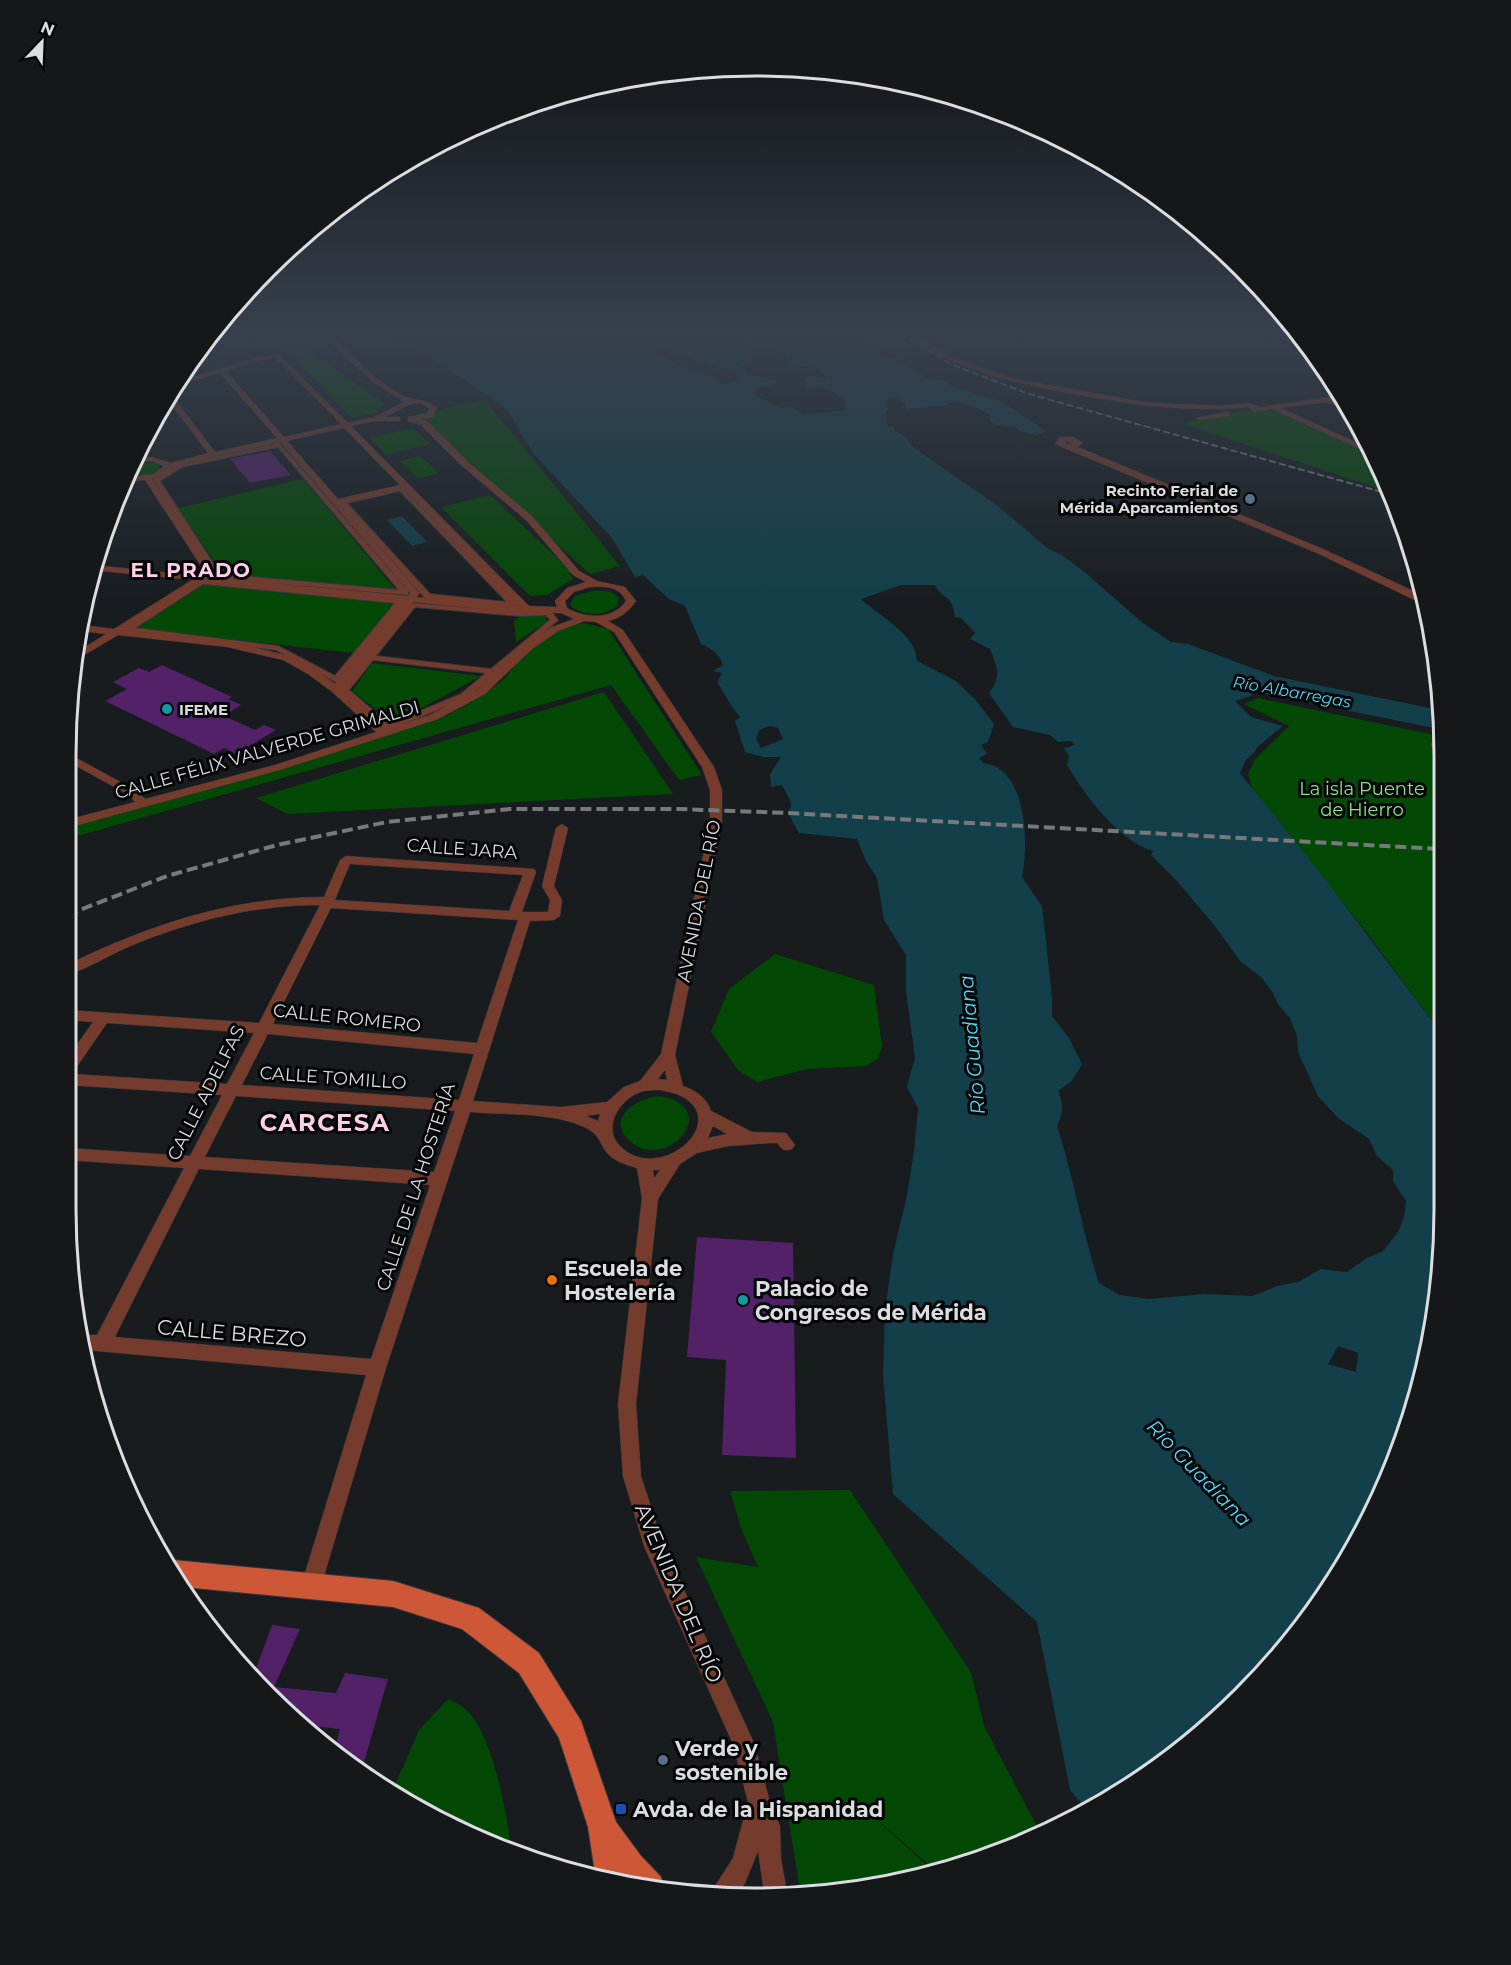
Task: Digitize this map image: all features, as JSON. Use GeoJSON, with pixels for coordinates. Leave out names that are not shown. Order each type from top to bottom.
{"type":"FeatureCollection","features":[{"type":"Feature","properties":{"kind":"main road"},"geometry":{"type":"LineString","coordinates":[[183,1574],[393,1594],[469,1618],[529,1663],[571,1731],[603,1827],[611,1872]]}},
{"type":"Feature","properties":{"kind":"main road"},"geometry":{"type":"LineString","coordinates":[[603,1827],[630,1867],[641,1878]]}},
{"type":"Feature","properties":{"kind":"street"},"geometry":{"type":"LineString","coordinates":[[188,422],[213,454]]}},
{"type":"Feature","properties":{"kind":"street"},"geometry":{"type":"LineString","coordinates":[[264,422],[280,442],[355,534],[405,593],[218,576],[156,480],[180,466],[280,442],[347,425],[362,422]]}},
{"type":"Feature","properties":{"kind":"street"},"geometry":{"type":"LineString","coordinates":[[344,422],[525,608]]}},
{"type":"Feature","properties":{"kind":"street"},"geometry":{"type":"LineString","coordinates":[[428,422],[465,464],[529,518],[576,573],[596,584]]}},
{"type":"Feature","properties":{"kind":"street"},"geometry":{"type":"LineString","coordinates":[[1305,422],[1360,447]]}},
{"type":"Feature","properties":{"kind":"street"},"geometry":{"type":"LineString","coordinates":[[1342,439],[1354,435]]}},
{"type":"Feature","properties":{"kind":"street"},"geometry":{"type":"LineString","coordinates":[[144,461],[165,464],[180,462],[280,442]]}},
{"type":"Feature","properties":{"kind":"street"},"geometry":{"type":"LineString","coordinates":[[280,442],[428,596],[514,605],[401,489],[340,502]]}},
{"type":"Feature","properties":{"kind":"street"},"geometry":{"type":"LineString","coordinates":[[1072,447],[1320,551],[1414,595]]}},
{"type":"Feature","properties":{"kind":"street"},"geometry":{"type":"LineString","coordinates":[[136,480],[148,479],[162,473],[165,464]]}},
{"type":"Feature","properties":{"kind":"street"},"geometry":{"type":"LineString","coordinates":[[85,651],[210,573],[148,479]]}},
{"type":"Feature","properties":{"kind":"street"},"geometry":{"type":"LineString","coordinates":[[340,502],[406,486]]}},
{"type":"Feature","properties":{"kind":"street"},"geometry":{"type":"LineString","coordinates":[[335,689],[344,684],[415,592],[340,502]]}},
{"type":"Feature","properties":{"kind":"street"},"geometry":{"type":"LineString","coordinates":[[103,569],[409,599],[565,611],[584,618],[598,619],[622,612]]}},
{"type":"Feature","properties":{"kind":"street"},"geometry":{"type":"LineString","coordinates":[[525,608],[562,597],[578,582],[576,573]]}},
{"type":"Feature","properties":{"kind":"street"},"geometry":{"type":"LineString","coordinates":[[498,673],[464,696],[388,727],[345,690],[364,657],[400,601],[202,582],[128,629],[279,648],[336,680],[364,657],[413,605],[520,614],[548,613],[554,620],[550,628]]}},
{"type":"Feature","properties":{"kind":"street"},"geometry":{"type":"LineString","coordinates":[[573,589],[596,584],[617,586],[625,590],[631,601],[622,612],[618,630]]}},
{"type":"Feature","properties":{"kind":"street"},"geometry":{"type":"LineString","coordinates":[[562,597],[560,601],[565,611]]}},
{"type":"Feature","properties":{"kind":"street","name":"CALLE FÉLIX VALVERDE GRIMALDI"},"geometry":{"type":"LineString","coordinates":[[76,822],[279,767],[385,734],[454,708],[481,692],[498,673],[550,628],[565,611]]}},
{"type":"Feature","properties":{"kind":"street","name":"CALLE FÉLIX VALVERDE GRIMALDI"},"geometry":{"type":"LineString","coordinates":[[550,628],[584,618]]}},
{"type":"Feature","properties":{"kind":"street","name":"AVENIDA DEL RÍO"},"geometry":{"type":"LineString","coordinates":[[598,619],[618,630],[708,767],[713,778],[718,804],[668,1055],[676,1087]]}},
{"type":"Feature","properties":{"kind":"street"},"geometry":{"type":"LineString","coordinates":[[89,629],[227,644],[266,652],[300,665],[335,689],[385,734]]}},
{"type":"Feature","properties":{"kind":"street"},"geometry":{"type":"LineString","coordinates":[[364,657],[498,673]]}},
{"type":"Feature","properties":{"kind":"street"},"geometry":{"type":"LineString","coordinates":[[76,761],[133,793],[143,804]]}},
{"type":"Feature","properties":{"kind":"street"},"geometry":{"type":"LineString","coordinates":[[76,966],[148,932],[192,918],[267,902],[327,902],[519,916],[554,916],[556,900],[548,886],[562,828]]}},
{"type":"Feature","properties":{"kind":"street","name":"CALLE JARA"},"geometry":{"type":"LineString","coordinates":[[346,860],[530,872],[519,916]]}},
{"type":"Feature","properties":{"kind":"street","name":"CALLE ADELFAS"},"geometry":{"type":"LineString","coordinates":[[102,1344],[327,902],[346,860]]}},
{"type":"Feature","properties":{"kind":"street","name":"CALLE DE LA HOSTERÍA"},"geometry":{"type":"LineString","coordinates":[[311,1586],[377,1368],[464,1107],[519,916]]}},
{"type":"Feature","properties":{"kind":"street","name":"CALLE ROMERO"},"geometry":{"type":"LineString","coordinates":[[76,1015],[261,1028],[481,1049]]}},
{"type":"Feature","properties":{"kind":"street"},"geometry":{"type":"LineString","coordinates":[[76,1057],[104,1017]]}},
{"type":"Feature","properties":{"kind":"street","name":"AVENIDA DEL RÍO"},"geometry":{"type":"LineString","coordinates":[[645,1085],[668,1055]]}},
{"type":"Feature","properties":{"kind":"street","name":"CALLE TOMILLO"},"geometry":{"type":"LineString","coordinates":[[76,1080],[561,1113],[610,1107]]}},
{"type":"Feature","properties":{"kind":"street"},"geometry":{"type":"LineString","coordinates":[[754,1137],[730,1129],[706,1115],[695,1098],[676,1087],[661,1084],[645,1085],[619,1097],[610,1107],[604,1119],[604,1133],[608,1142],[622,1156],[644,1164],[674,1161],[696,1147],[721,1139],[781,1137],[787,1145]]}},
{"type":"Feature","properties":{"kind":"street","name":"CALLE TOMILLO"},"geometry":{"type":"LineString","coordinates":[[561,1113],[590,1123],[604,1133]]}},
{"type":"Feature","properties":{"kind":"street"},"geometry":{"type":"LineString","coordinates":[[696,1147],[703,1137],[706,1115]]}},
{"type":"Feature","properties":{"kind":"street"},"geometry":{"type":"LineString","coordinates":[[76,1155],[440,1179]]}},
{"type":"Feature","properties":{"kind":"street","name":"AVENIDA DEL RÍO"},"geometry":{"type":"LineString","coordinates":[[650,1198],[674,1161]]}},
{"type":"Feature","properties":{"kind":"street","name":"AVENIDA DEL RÍO"},"geometry":{"type":"LineString","coordinates":[[644,1164],[650,1198],[627,1404],[632,1476],[654,1546],[743,1743],[759,1802],[769,1826],[770,1859],[775,1888]]}},
{"type":"Feature","properties":{"kind":"street","name":"CALLE BREZO"},"geometry":{"type":"LineString","coordinates":[[90,1343],[377,1368]]}},
{"type":"Feature","properties":{"kind":"street","name":"AVENIDA DEL RÍO"},"geometry":{"type":"LineString","coordinates":[[729,1887],[747,1858],[759,1802]]}},
{"type":"Feature","properties":{"kind":"green space"},"geometry":{"type":"Polygon","coordinates":[[[425,422],[503,422],[620,566],[590,574],[425,422]]]}},
{"type":"Feature","properties":{"kind":"green space"},"geometry":{"type":"Polygon","coordinates":[[[1190,422],[1304,422],[1360,448],[1380,489],[1183,424],[1190,422]]]}},
{"type":"Feature","properties":{"kind":"green space"},"geometry":{"type":"Polygon","coordinates":[[[413,428],[430,444],[386,455],[369,438],[413,428]]]}},
{"type":"Feature","properties":{"kind":"green space"},"geometry":{"type":"Polygon","coordinates":[[[420,456],[439,473],[418,478],[399,461],[420,456]]]}},
{"type":"Feature","properties":{"kind":"green space"},"geometry":{"type":"Polygon","coordinates":[[[143,463],[156,463],[161,469],[150,475],[138,475],[143,463]]]}},
{"type":"Feature","properties":{"kind":"green space"},"geometry":{"type":"Polygon","coordinates":[[[303,479],[396,590],[224,576],[178,508],[303,479]]]}},
{"type":"Feature","properties":{"kind":"green space"},"geometry":{"type":"Polygon","coordinates":[[[490,495],[571,571],[569,572],[573,579],[547,595],[530,596],[441,507],[490,495]]]}},
{"type":"Feature","properties":{"kind":"green space"},"geometry":{"type":"Polygon","coordinates":[[[206,583],[397,603],[355,653],[135,629],[206,583]]]}},
{"type":"Feature","properties":{"kind":"green space"},"geometry":{"type":"Polygon","coordinates":[[[596,590],[611,592],[619,598],[617,606],[607,612],[589,614],[577,610],[570,604],[575,596],[596,590]]]}},
{"type":"Feature","properties":{"kind":"green space"},"geometry":{"type":"Polygon","coordinates":[[[521,615],[545,615],[547,622],[516,642],[514,621],[521,615]]]}},
{"type":"Feature","properties":{"kind":"green space"},"geometry":{"type":"Polygon","coordinates":[[[584,623],[608,629],[702,775],[679,780],[611,685],[76,836],[76,824],[448,715],[482,696],[505,678],[525,653],[561,628],[584,623]]]}},
{"type":"Feature","properties":{"kind":"green space"},"geometry":{"type":"Polygon","coordinates":[[[372,663],[481,676],[394,723],[352,691],[372,663]]]}},
{"type":"Feature","properties":{"kind":"green space"},"geometry":{"type":"Polygon","coordinates":[[[604,692],[673,794],[287,814],[256,798],[604,692]]]}},
{"type":"Feature","properties":{"kind":"green space","name":"La isla Puente de Hierro"},"geometry":{"type":"Polygon","coordinates":[[[1258,698],[1434,735],[1434,1023],[1367,933],[1252,788],[1248,774],[1255,759],[1289,726],[1244,704],[1258,698]]]}},
{"type":"Feature","properties":{"kind":"green space"},"geometry":{"type":"Polygon","coordinates":[[[775,954],[874,985],[882,1046],[878,1058],[867,1066],[807,1069],[757,1082],[739,1071],[711,1032],[729,989],[775,954]]]}},
{"type":"Feature","properties":{"kind":"green space"},"geometry":{"type":"Polygon","coordinates":[[[659,1096],[678,1102],[688,1112],[688,1124],[683,1135],[672,1144],[658,1149],[643,1149],[629,1140],[623,1132],[622,1116],[642,1100],[659,1096]]]}},
{"type":"Feature","properties":{"kind":"green space"},"geometry":{"type":"Polygon","coordinates":[[[850,1490],[971,1672],[984,1726],[1037,1827],[974,1852],[930,1865],[874,1817],[927,1866],[844,1883],[799,1887],[773,1722],[696,1557],[758,1567],[741,1528],[730,1491],[850,1490]]]}},
{"type":"Feature","properties":{"kind":"green space"},"geometry":{"type":"Polygon","coordinates":[[[448,1699],[464,1708],[474,1719],[483,1734],[496,1773],[510,1842],[455,1818],[395,1785],[419,1730],[448,1699]]]}},
{"type":"Feature","properties":{"kind":"water"},"geometry":{"type":"Polygon","coordinates":[[[514,422],[887,422],[887,426],[894,427],[895,431],[905,437],[914,448],[998,506],[1047,548],[1082,570],[1143,623],[1171,642],[1188,644],[1274,676],[1433,709],[1433,728],[1255,692],[1251,696],[1235,701],[1251,717],[1283,726],[1257,747],[1246,760],[1240,773],[1322,875],[1434,1023],[1434,1210],[1429,1298],[1411,1385],[1383,1469],[1344,1549],[1320,1587],[1294,1623],[1236,1690],[1169,1748],[1133,1774],[1082,1805],[1070,1790],[1037,1622],[893,1494],[883,1375],[885,1310],[893,1254],[906,1200],[914,1152],[918,1108],[907,1087],[915,1058],[906,991],[906,955],[884,920],[877,878],[866,861],[857,839],[799,833],[788,813],[791,806],[790,800],[782,785],[771,787],[770,774],[781,757],[763,757],[745,752],[735,721],[740,717],[717,682],[722,673],[713,671],[723,665],[715,652],[701,644],[685,606],[669,599],[643,575],[635,577],[612,538],[532,452],[514,422]],[[901,585],[861,599],[904,634],[911,643],[917,661],[956,681],[975,699],[994,724],[988,742],[981,745],[987,754],[979,758],[983,763],[998,768],[1009,778],[1017,792],[1022,809],[1025,846],[1022,877],[1042,906],[1052,1016],[1069,1038],[1082,1064],[1072,1081],[1058,1091],[1062,1108],[1057,1126],[1099,1283],[1119,1295],[1149,1299],[1204,1294],[1253,1296],[1277,1286],[1298,1282],[1321,1269],[1347,1272],[1367,1258],[1383,1251],[1398,1232],[1404,1217],[1406,1201],[1393,1181],[1393,1170],[1377,1156],[1369,1139],[1338,1118],[1318,1096],[1298,1052],[1297,1036],[1290,1018],[1279,1006],[1272,991],[1261,977],[1240,961],[1218,930],[1177,881],[1151,855],[1153,851],[1127,838],[1093,803],[1067,765],[1069,756],[1064,748],[1075,745],[1071,741],[1058,742],[1050,735],[1013,727],[989,693],[997,676],[995,661],[990,649],[970,639],[975,633],[961,618],[955,617],[949,600],[935,585],[901,585]],[[769,726],[760,730],[756,738],[761,748],[783,739],[778,728],[769,726]],[[1338,1346],[1328,1364],[1356,1372],[1358,1353],[1338,1346]]]}},
{"type":"Feature","properties":{"kind":"water"},"geometry":{"type":"Polygon","coordinates":[[[991,422],[1032,422],[1046,431],[1036,435],[1016,430],[1019,428],[995,425],[991,422]]]}},
{"type":"Feature","properties":{"kind":"water"},"geometry":{"type":"Polygon","coordinates":[[[402,516],[427,542],[412,546],[387,520],[402,516]]]}},
{"type":"Feature","properties":{"kind":"building"},"geometry":{"type":"Polygon","coordinates":[[[270,451],[291,475],[250,483],[230,459],[270,451]]]}},
{"type":"Feature","properties":{"kind":"building","name":"IFEME"},"geometry":{"type":"Polygon","coordinates":[[[162,665],[232,697],[228,699],[241,705],[224,716],[255,730],[264,725],[276,730],[236,754],[224,748],[214,754],[105,701],[127,689],[113,682],[139,668],[149,672],[162,665]]]}},
{"type":"Feature","properties":{"kind":"building","name":"Palacio de Congresos de Mérida"},"geometry":{"type":"Polygon","coordinates":[[[697,1237],[793,1243],[796,1458],[722,1455],[726,1360],[687,1357],[697,1237]]]}},
{"type":"Feature","properties":{"kind":"building"},"geometry":{"type":"Polygon","coordinates":[[[272,1625],[300,1629],[274,1687],[336,1693],[345,1673],[388,1679],[364,1764],[336,1743],[340,1729],[316,1726],[275,1690],[256,1669],[272,1625]]]}},
{"type":"Feature","properties":{"kind":"railway"},"geometry":{"type":"LineString","coordinates":[[1129,422],[1381,492]]}},
{"type":"Feature","properties":{"kind":"railway"},"geometry":{"type":"LineString","coordinates":[[76,911],[167,876],[277,845],[387,822],[510,809],[679,809],[788,813],[1434,849]]}},
{"type":"Feature","properties":{"kind":"place","name":"Recinto Ferial de Mérida Aparcamientos"},"geometry":{"type":"Point","coordinates":[1250,499]}},
{"type":"Feature","properties":{"kind":"place","name":"IFEME"},"geometry":{"type":"Point","coordinates":[167,709]}},
{"type":"Feature","properties":{"kind":"place","name":"Escuela de Hostelería"},"geometry":{"type":"Point","coordinates":[552,1280]}},
{"type":"Feature","properties":{"kind":"place","name":"Palacio de Congresos de Mérida"},"geometry":{"type":"Point","coordinates":[743,1300]}},
{"type":"Feature","properties":{"kind":"place","name":"Verde y sostenible"},"geometry":{"type":"Point","coordinates":[663,1760]}},
{"type":"Feature","properties":{"kind":"place","name":"Avda. de la Hispanidad"},"geometry":{"type":"Point","coordinates":[621,1809]}},
{"type":"Feature","properties":{"kind":"district","name":"EL PRADO"},"geometry":{"type":"Point","coordinates":[191,570]}},
{"type":"Feature","properties":{"kind":"district","name":"CARCESA"},"geometry":{"type":"Point","coordinates":[325,1122]}},
{"type":"Feature","properties":{"kind":"water label","name":"Río Albarregas"},"geometry":{"type":"Point","coordinates":[1292,692]}},
{"type":"Feature","properties":{"kind":"water label","name":"Río Guadiana"},"geometry":{"type":"Point","coordinates":[972,1045]}},
{"type":"Feature","properties":{"kind":"water label","name":"Río Guadiana"},"geometry":{"type":"Point","coordinates":[1199,1473]}}]}
